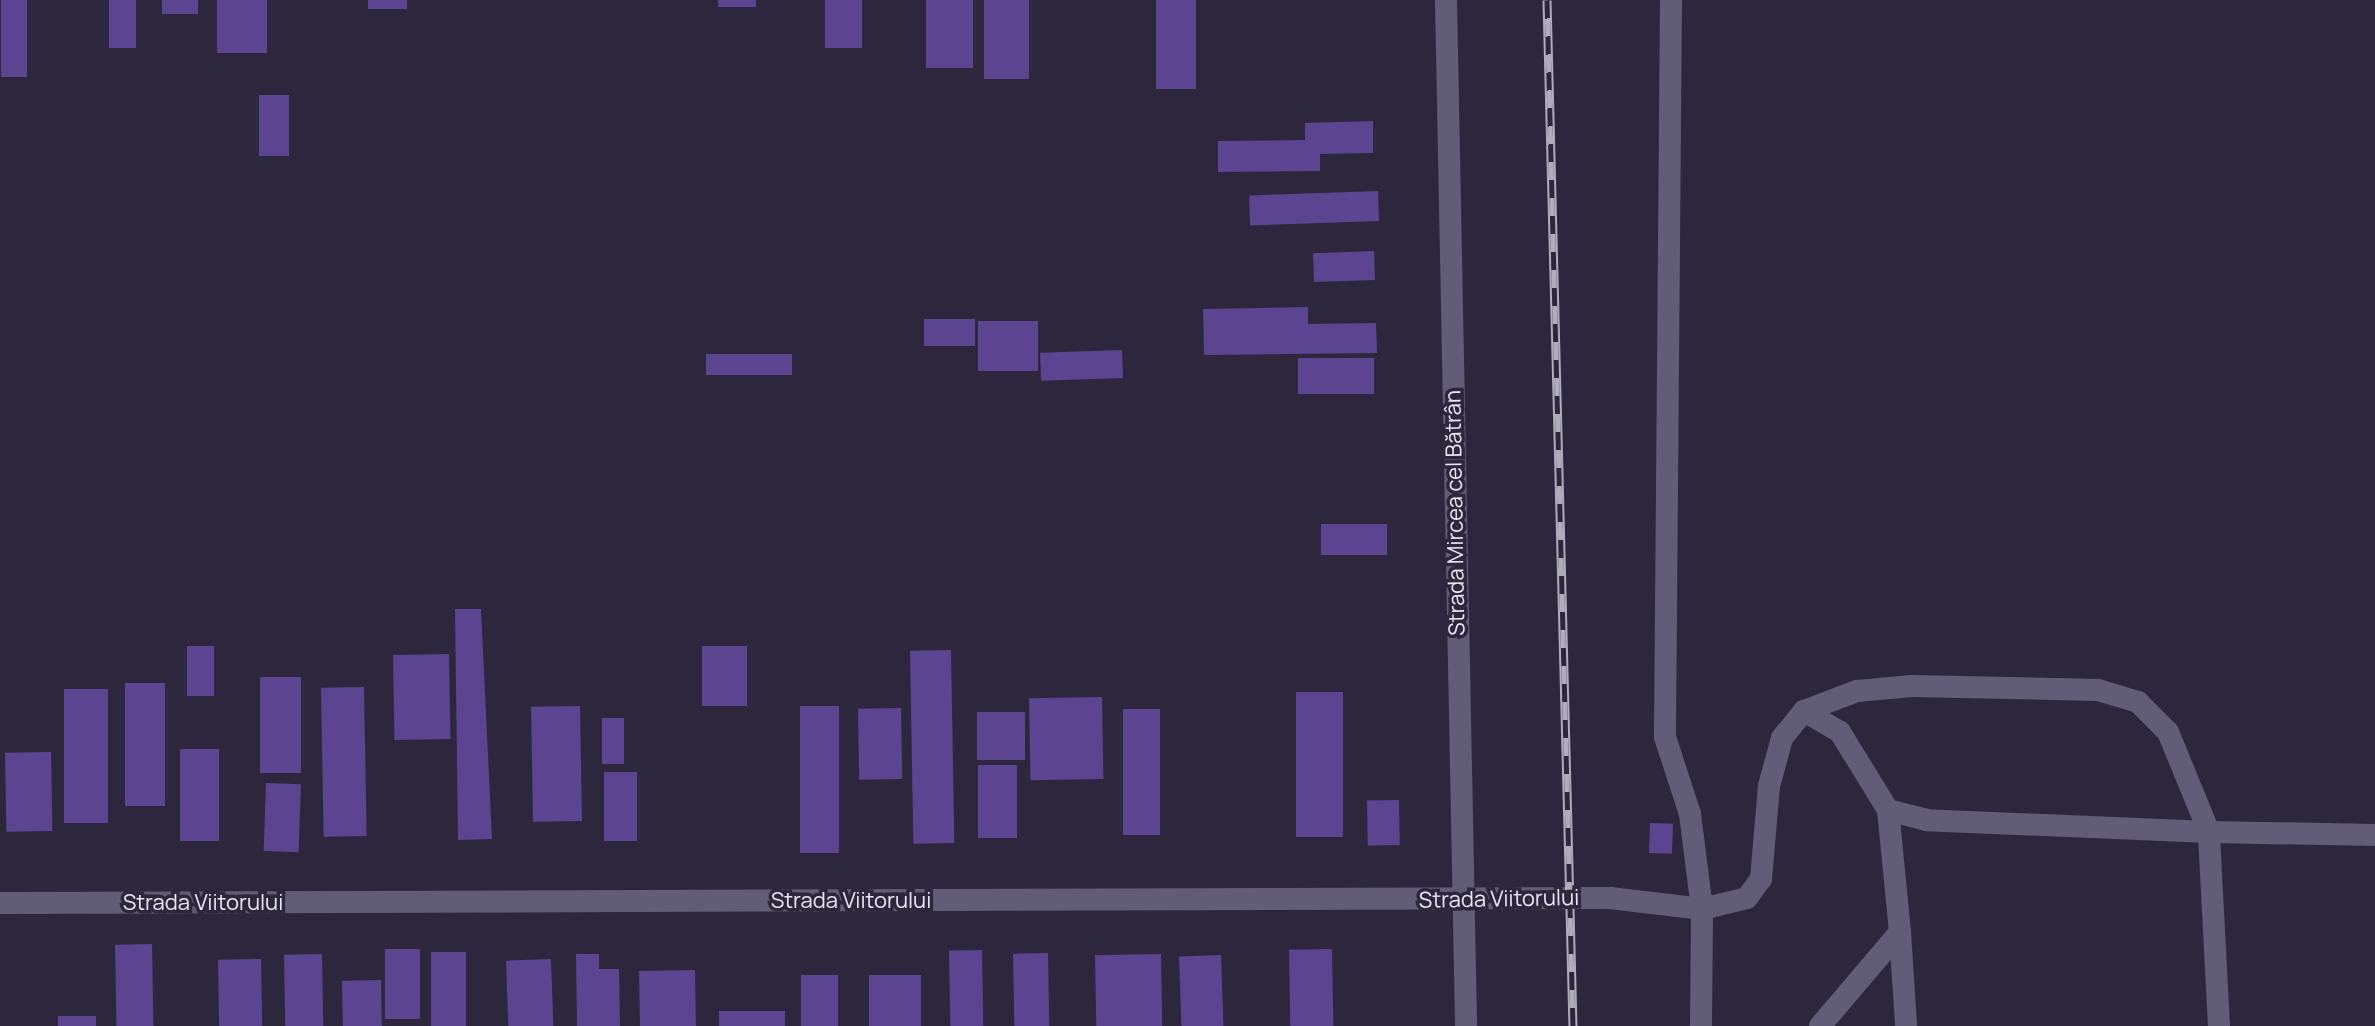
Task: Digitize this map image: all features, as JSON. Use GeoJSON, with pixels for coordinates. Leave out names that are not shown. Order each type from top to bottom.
{"type":"FeatureCollection","features":[{"type":"Feature","properties":{"kind":"street","name":"Strada Mircea cel Bătrân"},"geometry":{"type":"LineString","coordinates":[[1446,0],[1466,1026]]}},
{"type":"Feature","properties":{"kind":"street"},"geometry":{"type":"LineString","coordinates":[[1671,0],[1665,737],[1690,814],[1702,909],[1701,1026]]}},
{"type":"Feature","properties":{"kind":"street"},"geometry":{"type":"LineString","coordinates":[[1702,909],[1747,898],[1761,879],[1769,786],[1782,738],[1804,711],[1857,691],[1912,686],[2098,690],[2125,698],[2168,732],[2209,832],[2219,1026]]}},
{"type":"Feature","properties":{"kind":"street"},"geometry":{"type":"LineString","coordinates":[[1804,711],[1840,732],[1888,810],[1906,1026]]}},
{"type":"Feature","properties":{"kind":"street"},"geometry":{"type":"LineString","coordinates":[[1888,810],[1927,820],[2209,832],[2375,835]]}},
{"type":"Feature","properties":{"kind":"street","name":"Strada Viitorului"},"geometry":{"type":"LineString","coordinates":[[0,903],[1463,901],[1610,898],[1702,909]]}},
{"type":"Feature","properties":{"kind":"street"},"geometry":{"type":"LineString","coordinates":[[1820,1026],[1900,932]]}},
{"type":"Feature","properties":{"kind":"building"},"geometry":{"type":"Polygon","coordinates":[[[1,0],[27,0],[27,77],[1,77],[1,0]]]}},
{"type":"Feature","properties":{"kind":"building"},"geometry":{"type":"Polygon","coordinates":[[[109,0],[136,0],[136,48],[109,48],[109,0]]]}},
{"type":"Feature","properties":{"kind":"building"},"geometry":{"type":"Polygon","coordinates":[[[162,0],[198,0],[198,14],[162,14],[162,0]]]}},
{"type":"Feature","properties":{"kind":"building"},"geometry":{"type":"Polygon","coordinates":[[[217,0],[267,0],[267,53],[217,53],[217,0]]]}},
{"type":"Feature","properties":{"kind":"building"},"geometry":{"type":"Polygon","coordinates":[[[368,0],[407,0],[407,9],[368,9],[368,0]]]}},
{"type":"Feature","properties":{"kind":"building"},"geometry":{"type":"Polygon","coordinates":[[[718,0],[756,0],[756,7],[718,7],[718,0]]]}},
{"type":"Feature","properties":{"kind":"building"},"geometry":{"type":"Polygon","coordinates":[[[825,0],[862,0],[862,48],[825,48],[825,0]]]}},
{"type":"Feature","properties":{"kind":"building"},"geometry":{"type":"Polygon","coordinates":[[[926,0],[973,0],[973,68],[926,68],[926,0]]]}},
{"type":"Feature","properties":{"kind":"building"},"geometry":{"type":"Polygon","coordinates":[[[984,0],[1029,0],[1029,79],[984,79],[984,0]]]}},
{"type":"Feature","properties":{"kind":"building"},"geometry":{"type":"Polygon","coordinates":[[[1156,0],[1196,0],[1196,89],[1156,89],[1156,0]]]}},
{"type":"Feature","properties":{"kind":"building"},"geometry":{"type":"Polygon","coordinates":[[[259,95],[289,95],[289,156],[259,156],[259,95]]]}},
{"type":"Feature","properties":{"kind":"building"},"geometry":{"type":"Polygon","coordinates":[[[1373,121],[1373,153],[1320,154],[1320,171],[1218,172],[1218,141],[1305,140],[1305,123],[1373,121]]]}},
{"type":"Feature","properties":{"kind":"building"},"geometry":{"type":"Polygon","coordinates":[[[1378,191],[1379,221],[1250,225],[1249,196],[1378,191]]]}},
{"type":"Feature","properties":{"kind":"building"},"geometry":{"type":"Polygon","coordinates":[[[1374,251],[1375,280],[1314,282],[1313,253],[1374,251]]]}},
{"type":"Feature","properties":{"kind":"building"},"geometry":{"type":"Polygon","coordinates":[[[1308,307],[1308,324],[1376,323],[1377,353],[1204,355],[1203,309],[1308,307]]]}},
{"type":"Feature","properties":{"kind":"building"},"geometry":{"type":"Polygon","coordinates":[[[924,319],[975,319],[975,346],[924,346],[924,319]]]}},
{"type":"Feature","properties":{"kind":"building"},"geometry":{"type":"Polygon","coordinates":[[[978,321],[1038,321],[1038,371],[978,371],[978,321]]]}},
{"type":"Feature","properties":{"kind":"building"},"geometry":{"type":"Polygon","coordinates":[[[1122,350],[1123,378],[1041,381],[1040,353],[1122,350]]]}},
{"type":"Feature","properties":{"kind":"building"},"geometry":{"type":"Polygon","coordinates":[[[706,354],[792,354],[792,375],[706,375],[706,354]]]}},
{"type":"Feature","properties":{"kind":"building"},"geometry":{"type":"Polygon","coordinates":[[[1298,358],[1374,358],[1374,394],[1298,394],[1298,358]]]}},
{"type":"Feature","properties":{"kind":"building"},"geometry":{"type":"Polygon","coordinates":[[[1321,524],[1387,524],[1387,555],[1321,555],[1321,524]]]}},
{"type":"Feature","properties":{"kind":"building"},"geometry":{"type":"Polygon","coordinates":[[[455,609],[481,609],[492,839],[458,840],[455,609]]]}},
{"type":"Feature","properties":{"kind":"building"},"geometry":{"type":"Polygon","coordinates":[[[187,646],[214,646],[214,696],[187,696],[187,646]]]}},
{"type":"Feature","properties":{"kind":"building"},"geometry":{"type":"Polygon","coordinates":[[[702,646],[747,646],[747,706],[702,706],[702,646]]]}},
{"type":"Feature","properties":{"kind":"building"},"geometry":{"type":"Polygon","coordinates":[[[951,650],[954,843],[913,844],[910,651],[951,650]]]}},
{"type":"Feature","properties":{"kind":"building"},"geometry":{"type":"Polygon","coordinates":[[[449,654],[450,739],[394,740],[393,655],[449,654]]]}},
{"type":"Feature","properties":{"kind":"building"},"geometry":{"type":"Polygon","coordinates":[[[260,677],[301,677],[301,773],[260,773],[260,677]]]}},
{"type":"Feature","properties":{"kind":"building"},"geometry":{"type":"Polygon","coordinates":[[[125,683],[165,683],[165,806],[125,806],[125,683]]]}},
{"type":"Feature","properties":{"kind":"building"},"geometry":{"type":"Polygon","coordinates":[[[364,687],[367,836],[324,837],[321,688],[364,687]]]}},
{"type":"Feature","properties":{"kind":"building"},"geometry":{"type":"Polygon","coordinates":[[[64,689],[108,689],[108,823],[64,823],[64,689]]]}},
{"type":"Feature","properties":{"kind":"building"},"geometry":{"type":"Polygon","coordinates":[[[1296,692],[1343,692],[1343,837],[1296,837],[1296,692]]]}},
{"type":"Feature","properties":{"kind":"building"},"geometry":{"type":"Polygon","coordinates":[[[1102,697],[1103,779],[1030,780],[1029,698],[1102,697]]]}},
{"type":"Feature","properties":{"kind":"building"},"geometry":{"type":"Polygon","coordinates":[[[580,706],[582,821],[533,822],[531,707],[580,706]]]}},
{"type":"Feature","properties":{"kind":"building"},"geometry":{"type":"Polygon","coordinates":[[[800,706],[839,706],[839,853],[800,853],[800,706]]]}},
{"type":"Feature","properties":{"kind":"building"},"geometry":{"type":"Polygon","coordinates":[[[901,708],[902,779],[859,780],[858,709],[901,708]]]}},
{"type":"Feature","properties":{"kind":"building"},"geometry":{"type":"Polygon","coordinates":[[[1123,709],[1160,709],[1160,835],[1123,835],[1123,709]]]}},
{"type":"Feature","properties":{"kind":"building"},"geometry":{"type":"Polygon","coordinates":[[[977,712],[1025,712],[1025,760],[977,760],[977,712]]]}},
{"type":"Feature","properties":{"kind":"building"},"geometry":{"type":"Polygon","coordinates":[[[602,718],[624,718],[624,764],[602,764],[602,718]]]}},
{"type":"Feature","properties":{"kind":"building"},"geometry":{"type":"Polygon","coordinates":[[[180,749],[219,749],[219,841],[180,841],[180,749]]]}},
{"type":"Feature","properties":{"kind":"building"},"geometry":{"type":"Polygon","coordinates":[[[51,752],[52,831],[6,832],[5,753],[51,752]]]}},
{"type":"Feature","properties":{"kind":"building"},"geometry":{"type":"Polygon","coordinates":[[[978,765],[1017,765],[1017,838],[978,838],[978,765]]]}},
{"type":"Feature","properties":{"kind":"building"},"geometry":{"type":"Polygon","coordinates":[[[604,772],[637,772],[637,841],[604,841],[604,772]]]}},
{"type":"Feature","properties":{"kind":"building"},"geometry":{"type":"Polygon","coordinates":[[[266,783],[301,784],[299,852],[264,851],[266,783]]]}},
{"type":"Feature","properties":{"kind":"building"},"geometry":{"type":"Polygon","coordinates":[[[1399,800],[1400,845],[1368,846],[1367,801],[1399,800]]]}},
{"type":"Feature","properties":{"kind":"building"},"geometry":{"type":"Polygon","coordinates":[[[1650,823],[1673,824],[1672,854],[1649,853],[1650,823]]]}},
{"type":"Feature","properties":{"kind":"building"},"geometry":{"type":"Polygon","coordinates":[[[152,944],[153,1026],[116,1026],[115,945],[152,944]]]}},
{"type":"Feature","properties":{"kind":"building"},"geometry":{"type":"Polygon","coordinates":[[[385,949],[420,949],[420,1019],[385,1019],[385,949]]]}},
{"type":"Feature","properties":{"kind":"building"},"geometry":{"type":"Polygon","coordinates":[[[1332,949],[1333,1026],[1290,1026],[1289,950],[1332,949]]]}},
{"type":"Feature","properties":{"kind":"building"},"geometry":{"type":"Polygon","coordinates":[[[982,950],[983,1026],[950,1026],[949,951],[982,950]]]}},
{"type":"Feature","properties":{"kind":"building"},"geometry":{"type":"Polygon","coordinates":[[[431,952],[466,952],[466,1026],[431,1026],[431,952]]]}},
{"type":"Feature","properties":{"kind":"building"},"geometry":{"type":"Polygon","coordinates":[[[1048,953],[1049,1026],[1014,1026],[1013,954],[1048,953]]]}},
{"type":"Feature","properties":{"kind":"building"},"geometry":{"type":"Polygon","coordinates":[[[322,954],[323,1026],[285,1026],[284,955],[322,954]]]}},
{"type":"Feature","properties":{"kind":"building"},"geometry":{"type":"Polygon","coordinates":[[[576,954],[599,954],[599,969],[619,969],[620,1026],[577,1026],[576,954]]]}},
{"type":"Feature","properties":{"kind":"building"},"geometry":{"type":"Polygon","coordinates":[[[1161,954],[1162,1026],[1096,1026],[1095,955],[1161,954]]]}},
{"type":"Feature","properties":{"kind":"building"},"geometry":{"type":"Polygon","coordinates":[[[1221,955],[1223,1026],[1181,1026],[1179,956],[1221,955]]]}},
{"type":"Feature","properties":{"kind":"building"},"geometry":{"type":"Polygon","coordinates":[[[261,959],[262,1026],[219,1026],[218,960],[261,959]]]}},
{"type":"Feature","properties":{"kind":"building"},"geometry":{"type":"Polygon","coordinates":[[[551,959],[553,1026],[508,1026],[506,961],[551,959]]]}},
{"type":"Feature","properties":{"kind":"building"},"geometry":{"type":"Polygon","coordinates":[[[695,970],[696,1026],[640,1026],[639,971],[695,970]]]}},
{"type":"Feature","properties":{"kind":"building"},"geometry":{"type":"Polygon","coordinates":[[[801,975],[838,975],[838,1026],[801,1026],[801,975]]]}},
{"type":"Feature","properties":{"kind":"building"},"geometry":{"type":"Polygon","coordinates":[[[869,975],[921,975],[921,1026],[869,1026],[869,975]]]}},
{"type":"Feature","properties":{"kind":"building"},"geometry":{"type":"Polygon","coordinates":[[[381,980],[382,1026],[343,1026],[342,981],[381,980]]]}},
{"type":"Feature","properties":{"kind":"building"},"geometry":{"type":"Polygon","coordinates":[[[719,1011],[785,1011],[785,1026],[719,1026],[719,1011]]]}},
{"type":"Feature","properties":{"kind":"building"},"geometry":{"type":"Polygon","coordinates":[[[58,1016],[96,1016],[96,1026],[58,1026],[58,1016]]]}},
{"type":"Feature","properties":{"kind":"railway"},"geometry":{"type":"LineString","coordinates":[[1547,0],[1573,1026]]}}]}
